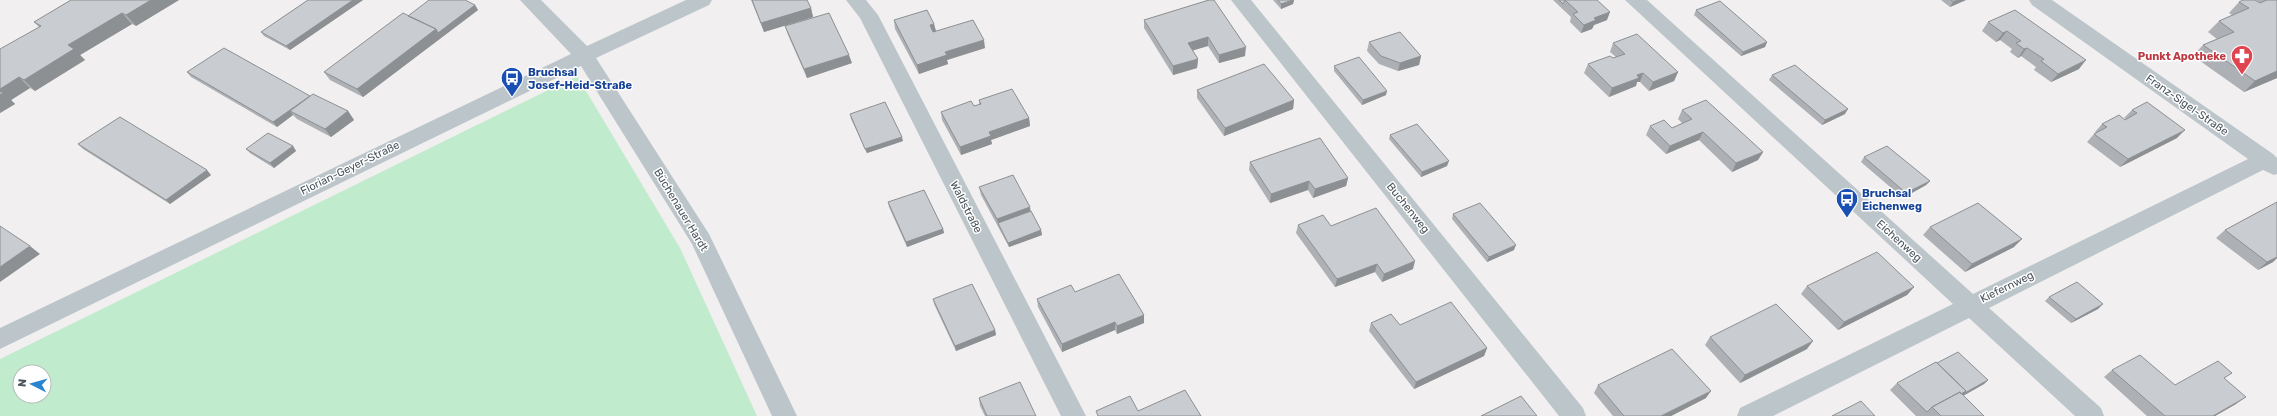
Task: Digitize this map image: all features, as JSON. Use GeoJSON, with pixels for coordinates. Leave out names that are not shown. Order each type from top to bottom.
{"type":"FeatureCollection","features":[{"type":"Feature","properties":{"kind":"street","name":"Büchenauer Hardt"},"geometry":{"type":"LineString","coordinates":[[530,0],[584,55],[701,240],[785,416]]}},
{"type":"Feature","properties":{"kind":"street","name":"Florian-Geyer-Straße"},"geometry":{"type":"LineString","coordinates":[[0,339],[584,55],[702,0]]}},
{"type":"Feature","properties":{"kind":"street","name":"Waldstraße"},"geometry":{"type":"LineString","coordinates":[[856,0],[868,15],[1074,416]]}},
{"type":"Feature","properties":{"kind":"street","name":"Buchenweg"},"geometry":{"type":"LineString","coordinates":[[1241,0],[1574,416]]}},
{"type":"Feature","properties":{"kind":"street","name":"Eichenweg"},"geometry":{"type":"LineString","coordinates":[[1635,0],[2092,416]]}},
{"type":"Feature","properties":{"kind":"street","name":"Franz-Sigel-Straße"},"geometry":{"type":"LineString","coordinates":[[2039,0],[2271,164]]}},
{"type":"Feature","properties":{"kind":"street","name":"Kiefernweg"},"geometry":{"type":"LineString","coordinates":[[1749,416],[1971,305],[2271,164]]}},
{"type":"Feature","properties":{"kind":"green space"},"geometry":{"type":"Polygon","coordinates":[[[577,76],[680,248],[757,416],[0,416],[0,359],[577,76]]]}},
{"type":"Feature","properties":{"kind":"building"},"geometry":{"type":"Polygon","coordinates":[[[71,0],[151,0],[126,15],[122,13],[68,45],[74,49],[24,80],[19,77],[0,89],[0,49],[41,26],[34,22],[71,0]]]}},
{"type":"Feature","properties":{"kind":"building"},"geometry":{"type":"Polygon","coordinates":[[[308,0],[353,0],[286,46],[261,32],[308,0]]]}},
{"type":"Feature","properties":{"kind":"building"},"geometry":{"type":"Polygon","coordinates":[[[429,0],[465,0],[475,5],[438,33],[436,29],[408,16],[429,0]]]}},
{"type":"Feature","properties":{"kind":"building"},"geometry":{"type":"Polygon","coordinates":[[[752,0],[807,0],[811,8],[761,23],[752,0]]]}},
{"type":"Feature","properties":{"kind":"building"},"geometry":{"type":"Polygon","coordinates":[[[1209,0],[1214,0],[1246,47],[1219,55],[1208,37],[1188,43],[1198,59],[1173,66],[1144,20],[1209,0]]]}},
{"type":"Feature","properties":{"kind":"building"},"geometry":{"type":"Polygon","coordinates":[[[1278,0],[1293,0],[1281,4],[1278,0]]]}},
{"type":"Feature","properties":{"kind":"building"},"geometry":{"type":"Polygon","coordinates":[[[1559,0],[1565,0],[1563,4],[1559,0]]]}},
{"type":"Feature","properties":{"kind":"building"},"geometry":{"type":"Polygon","coordinates":[[[1565,0],[1597,0],[1610,12],[1594,18],[1596,20],[1584,25],[1573,14],[1578,12],[1565,0]]]}},
{"type":"Feature","properties":{"kind":"building"},"geometry":{"type":"Polygon","coordinates":[[[2243,0],[2255,0],[2260,3],[2267,0],[2277,0],[2277,71],[2255,81],[2203,45],[2234,32],[2219,21],[2249,8],[2239,2],[2243,0]]]}},
{"type":"Feature","properties":{"kind":"building"},"geometry":{"type":"Polygon","coordinates":[[[1720,1],[1767,42],[1743,52],[1696,10],[1720,1]]]}},
{"type":"Feature","properties":{"kind":"building"},"geometry":{"type":"Polygon","coordinates":[[[927,10],[934,24],[930,25],[933,32],[973,20],[984,40],[945,52],[947,55],[917,65],[894,20],[927,10]]]}},
{"type":"Feature","properties":{"kind":"building"},"geometry":{"type":"Polygon","coordinates":[[[2015,10],[2086,60],[2058,74],[2041,61],[2044,59],[2027,48],[2024,49],[2016,43],[2021,41],[2007,31],[2003,33],[1988,22],[2015,10]]]}},
{"type":"Feature","properties":{"kind":"building"},"geometry":{"type":"Polygon","coordinates":[[[403,13],[436,29],[357,89],[324,72],[403,13]]]}},
{"type":"Feature","properties":{"kind":"building"},"geometry":{"type":"Polygon","coordinates":[[[829,13],[849,55],[804,69],[785,26],[829,13]]]}},
{"type":"Feature","properties":{"kind":"building"},"geometry":{"type":"Polygon","coordinates":[[[1400,32],[1421,56],[1400,63],[1381,56],[1369,42],[1400,32]]]}},
{"type":"Feature","properties":{"kind":"building"},"geometry":{"type":"Polygon","coordinates":[[[1637,34],[1678,72],[1653,82],[1643,73],[1637,75],[1639,78],[1612,88],[1588,64],[1610,56],[1613,58],[1625,54],[1613,43],[1637,34]]]}},
{"type":"Feature","properties":{"kind":"building"},"geometry":{"type":"Polygon","coordinates":[[[224,48],[310,96],[273,122],[187,72],[224,48]]]}},
{"type":"Feature","properties":{"kind":"building"},"geometry":{"type":"Polygon","coordinates":[[[1359,57],[1387,91],[1363,100],[1334,66],[1359,57]]]}},
{"type":"Feature","properties":{"kind":"building"},"geometry":{"type":"Polygon","coordinates":[[[1264,64],[1294,100],[1225,128],[1197,90],[1264,64]]]}},
{"type":"Feature","properties":{"kind":"building"},"geometry":{"type":"Polygon","coordinates":[[[1795,65],[1848,109],[1825,120],[1772,75],[1795,65]]]}},
{"type":"Feature","properties":{"kind":"building"},"geometry":{"type":"Polygon","coordinates":[[[1012,89],[1029,118],[989,132],[991,136],[960,147],[941,112],[971,101],[974,106],[981,104],[979,100],[1012,89]]]}},
{"type":"Feature","properties":{"kind":"building"},"geometry":{"type":"Polygon","coordinates":[[[313,94],[348,111],[325,129],[290,111],[313,94]]]}},
{"type":"Feature","properties":{"kind":"building"},"geometry":{"type":"Polygon","coordinates":[[[1706,100],[1763,152],[1736,163],[1703,132],[1670,146],[1650,126],[1664,120],[1672,128],[1692,119],[1682,110],[1706,100]]]}},
{"type":"Feature","properties":{"kind":"building"},"geometry":{"type":"Polygon","coordinates":[[[885,102],[902,137],[865,149],[850,114],[885,102]]]}},
{"type":"Feature","properties":{"kind":"building"},"geometry":{"type":"Polygon","coordinates":[[[2147,102],[2185,130],[2128,159],[2094,134],[2107,127],[2102,124],[2119,115],[2125,120],[2137,113],[2132,110],[2147,102]]]}},
{"type":"Feature","properties":{"kind":"building"},"geometry":{"type":"Polygon","coordinates":[[[120,117],[207,170],[166,200],[78,144],[120,117]]]}},
{"type":"Feature","properties":{"kind":"building"},"geometry":{"type":"Polygon","coordinates":[[[1417,124],[1449,161],[1422,172],[1390,135],[1417,124]]]}},
{"type":"Feature","properties":{"kind":"building"},"geometry":{"type":"Polygon","coordinates":[[[268,133],[293,146],[270,163],[246,149],[268,133]]]}},
{"type":"Feature","properties":{"kind":"building"},"geometry":{"type":"Polygon","coordinates":[[[1320,138],[1348,178],[1315,189],[1309,181],[1271,194],[1250,162],[1320,138]]]}},
{"type":"Feature","properties":{"kind":"building"},"geometry":{"type":"Polygon","coordinates":[[[1887,146],[1930,181],[1906,193],[1864,157],[1887,146]]]}},
{"type":"Feature","properties":{"kind":"building"},"geometry":{"type":"Polygon","coordinates":[[[1013,175],[1030,207],[997,219],[979,187],[1013,175]]]}},
{"type":"Feature","properties":{"kind":"building"},"geometry":{"type":"Polygon","coordinates":[[[924,190],[943,229],[906,242],[888,202],[924,190]]]}},
{"type":"Feature","properties":{"kind":"building"},"geometry":{"type":"Polygon","coordinates":[[[2277,202],[2277,257],[2267,262],[2225,230],[2277,202]]]}},
{"type":"Feature","properties":{"kind":"building"},"geometry":{"type":"Polygon","coordinates":[[[1480,203],[1516,245],[1489,257],[1453,214],[1480,203]]]}},
{"type":"Feature","properties":{"kind":"building"},"geometry":{"type":"Polygon","coordinates":[[[1978,203],[2022,239],[1972,264],[1930,227],[1978,203]]]}},
{"type":"Feature","properties":{"kind":"building"},"geometry":{"type":"Polygon","coordinates":[[[1376,208],[1415,261],[1384,274],[1377,264],[1337,279],[1298,225],[1323,215],[1331,226],[1376,208]]]}},
{"type":"Feature","properties":{"kind":"building"},"geometry":{"type":"Polygon","coordinates":[[[1031,211],[1041,230],[1008,243],[998,223],[1031,211]]]}},
{"type":"Feature","properties":{"kind":"building"},"geometry":{"type":"Polygon","coordinates":[[[0,226],[30,246],[0,267],[0,226]]]}},
{"type":"Feature","properties":{"kind":"building"},"geometry":{"type":"Polygon","coordinates":[[[1877,252],[1914,287],[1844,322],[1807,286],[1877,252]]]}},
{"type":"Feature","properties":{"kind":"building"},"geometry":{"type":"Polygon","coordinates":[[[1119,274],[1144,315],[1117,326],[1115,322],[1062,344],[1037,299],[1071,285],[1075,292],[1119,274]]]}},
{"type":"Feature","properties":{"kind":"building"},"geometry":{"type":"Polygon","coordinates":[[[2077,282],[2103,304],[2076,319],[2049,297],[2077,282]]]}},
{"type":"Feature","properties":{"kind":"building"},"geometry":{"type":"Polygon","coordinates":[[[972,284],[995,330],[955,346],[933,299],[972,284]]]}},
{"type":"Feature","properties":{"kind":"building"},"geometry":{"type":"Polygon","coordinates":[[[1451,302],[1487,348],[1416,382],[1371,323],[1391,314],[1400,325],[1451,302]]]}},
{"type":"Feature","properties":{"kind":"building"},"geometry":{"type":"Polygon","coordinates":[[[1776,304],[1813,341],[1745,375],[1710,337],[1776,304]]]}},
{"type":"Feature","properties":{"kind":"building"},"geometry":{"type":"Polygon","coordinates":[[[1672,349],[1711,391],[1661,416],[1624,416],[1598,385],[1672,349]]]}},
{"type":"Feature","properties":{"kind":"building"},"geometry":{"type":"Polygon","coordinates":[[[1958,352],[1988,380],[1963,394],[1966,391],[1937,363],[1958,352]]]}},
{"type":"Feature","properties":{"kind":"building"},"geometry":{"type":"Polygon","coordinates":[[[2140,355],[2175,385],[2218,361],[2232,373],[2224,378],[2246,397],[2213,416],[2165,416],[2112,370],[2140,355]]]}},
{"type":"Feature","properties":{"kind":"building"},"geometry":{"type":"Polygon","coordinates":[[[1936,362],[1966,391],[1961,394],[1960,392],[1932,407],[1927,412],[1897,383],[1936,362]]]}},
{"type":"Feature","properties":{"kind":"building"},"geometry":{"type":"Polygon","coordinates":[[[1020,382],[1036,416],[987,416],[979,398],[1020,382]]]}},
{"type":"Feature","properties":{"kind":"building"},"geometry":{"type":"Polygon","coordinates":[[[1185,390],[1201,416],[1098,416],[1096,411],[1130,396],[1138,411],[1185,390]]]}},
{"type":"Feature","properties":{"kind":"building"},"geometry":{"type":"Polygon","coordinates":[[[1960,392],[1984,416],[1941,416],[1932,407],[1960,392]]]}},
{"type":"Feature","properties":{"kind":"building"},"geometry":{"type":"Polygon","coordinates":[[[1521,396],[1537,416],[1481,416],[1521,396]]]}},
{"type":"Feature","properties":{"kind":"building"},"geometry":{"type":"Polygon","coordinates":[[[1861,401],[1875,416],[1832,416],[1861,401]]]}},
{"type":"Feature","properties":{"kind":"place","name":"Punkt Apotheke"},"geometry":{"type":"Point","coordinates":[2242,76]}},
{"type":"Feature","properties":{"kind":"place","name":"Bruchsal Josef-Heid-Straße"},"geometry":{"type":"Point","coordinates":[512,98]}},
{"type":"Feature","properties":{"kind":"place","name":"Bruchsal Eichenweg"},"geometry":{"type":"Point","coordinates":[1847,218]}}]}
